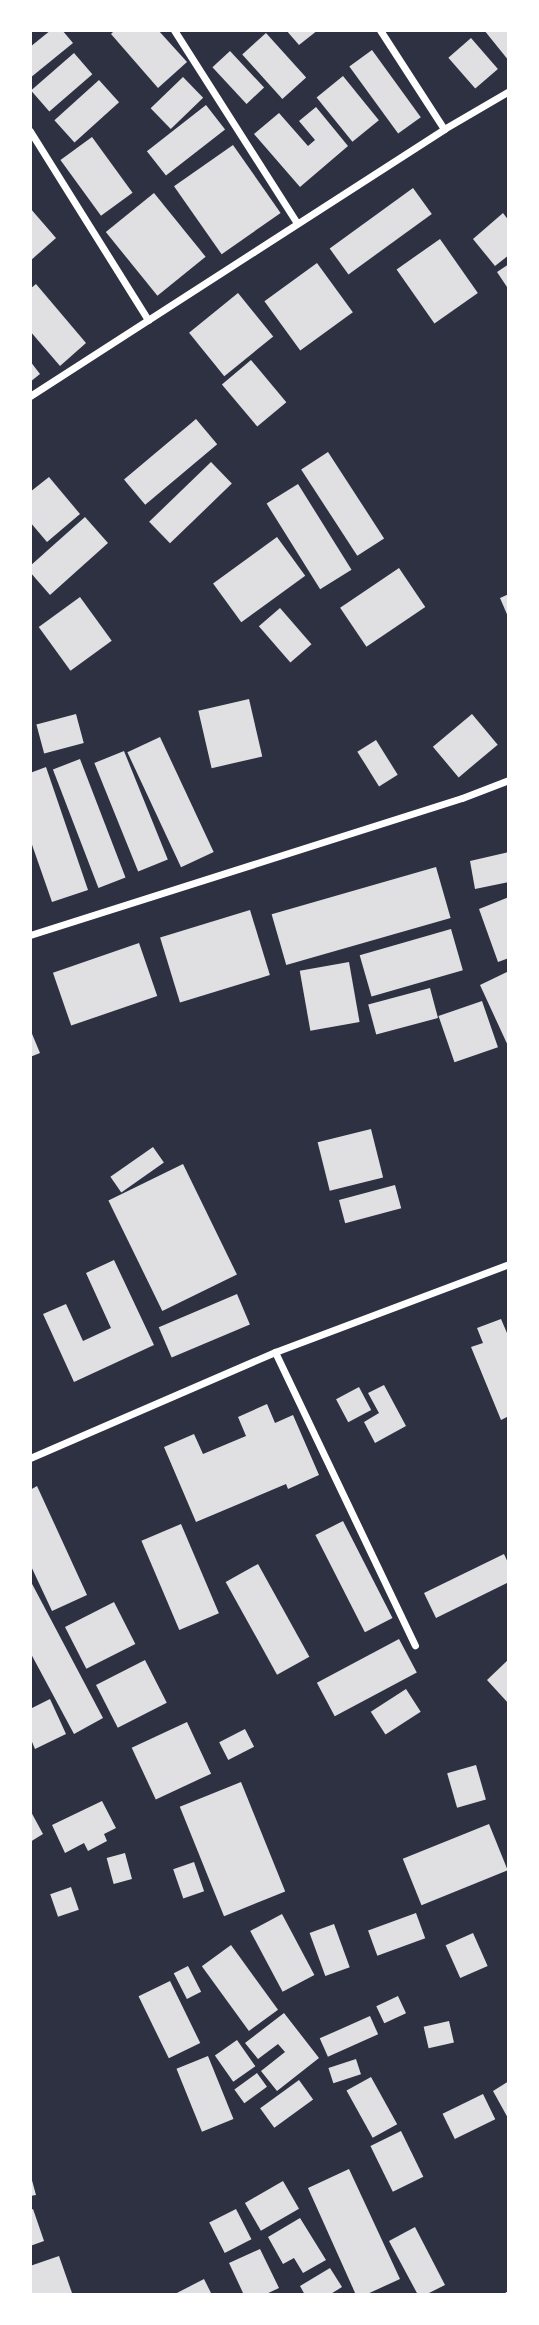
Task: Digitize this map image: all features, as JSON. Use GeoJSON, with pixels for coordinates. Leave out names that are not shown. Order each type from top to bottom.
{"type":"FeatureCollection","features":[{"type":"Feature","properties":{"kind":"street"},"geometry":{"type":"LineString","coordinates":[[174,30],[296,223]]}},
{"type":"Feature","properties":{"kind":"street"},"geometry":{"type":"LineString","coordinates":[[380,30],[444,129]]}},
{"type":"Feature","properties":{"kind":"street"},"geometry":{"type":"LineString","coordinates":[[30,396],[296,223],[509,91]]}},
{"type":"Feature","properties":{"kind":"street"},"geometry":{"type":"LineString","coordinates":[[30,131],[148,320]]}},
{"type":"Feature","properties":{"kind":"street"},"geometry":{"type":"LineString","coordinates":[[30,936],[462,798],[509,780]]}},
{"type":"Feature","properties":{"kind":"street"},"geometry":{"type":"LineString","coordinates":[[30,1458],[275,1352],[509,1264]]}},
{"type":"Feature","properties":{"kind":"street"},"geometry":{"type":"LineString","coordinates":[[275,1352],[415,1645]]}},
{"type":"Feature","properties":{"kind":"building"},"geometry":{"type":"Polygon","coordinates":[[[51,30],[62,30],[73,43],[30,78],[30,47],[51,30]]]}},
{"type":"Feature","properties":{"kind":"building"},"geometry":{"type":"Polygon","coordinates":[[[115,30],[158,30],[187,62],[158,88],[111,34],[115,30]]]}},
{"type":"Feature","properties":{"kind":"building"},"geometry":{"type":"Polygon","coordinates":[[[286,30],[318,30],[299,45],[286,30]]]}},
{"type":"Feature","properties":{"kind":"building"},"geometry":{"type":"Polygon","coordinates":[[[484,30],[509,30],[509,61],[484,30]]]}},
{"type":"Feature","properties":{"kind":"building"},"geometry":{"type":"Polygon","coordinates":[[[266,33],[306,78],[282,99],[242,54],[266,33]]]}},
{"type":"Feature","properties":{"kind":"building"},"geometry":{"type":"Polygon","coordinates":[[[471,38],[498,69],[475,89],[448,58],[471,38]]]}},
{"type":"Feature","properties":{"kind":"building"},"geometry":{"type":"Polygon","coordinates":[[[372,50],[421,117],[398,134],[349,66],[372,50]]]}},
{"type":"Feature","properties":{"kind":"building"},"geometry":{"type":"Polygon","coordinates":[[[230,51],[264,88],[247,104],[212,67],[230,51]]]}},
{"type":"Feature","properties":{"kind":"building"},"geometry":{"type":"Polygon","coordinates":[[[74,53],[92,74],[49,112],[31,90],[74,53]]]}},
{"type":"Feature","properties":{"kind":"building"},"geometry":{"type":"Polygon","coordinates":[[[343,76],[379,120],[352,142],[317,97],[343,76]]]}},
{"type":"Feature","properties":{"kind":"building"},"geometry":{"type":"Polygon","coordinates":[[[183,77],[203,98],[171,129],[151,108],[183,77]]]}},
{"type":"Feature","properties":{"kind":"building"},"geometry":{"type":"Polygon","coordinates":[[[99,80],[119,102],[74,142],[54,120],[99,80]]]}},
{"type":"Feature","properties":{"kind":"building"},"geometry":{"type":"Polygon","coordinates":[[[206,105],[225,129],[166,176],[147,151],[206,105]]]}},
{"type":"Feature","properties":{"kind":"building"},"geometry":{"type":"Polygon","coordinates":[[[316,107],[348,146],[300,187],[254,134],[279,113],[308,146],[315,140],[299,121],[316,107]]]}},
{"type":"Feature","properties":{"kind":"building"},"geometry":{"type":"Polygon","coordinates":[[[92,137],[133,193],[101,216],[60,160],[92,137]]]}},
{"type":"Feature","properties":{"kind":"building"},"geometry":{"type":"Polygon","coordinates":[[[233,145],[281,213],[222,254],[174,186],[233,145]]]}},
{"type":"Feature","properties":{"kind":"building"},"geometry":{"type":"Polygon","coordinates":[[[413,188],[432,214],[348,274],[330,249],[413,188]]]}},
{"type":"Feature","properties":{"kind":"building"},"geometry":{"type":"Polygon","coordinates":[[[154,193],[206,257],[157,296],[106,232],[154,193]]]}},
{"type":"Feature","properties":{"kind":"building"},"geometry":{"type":"Polygon","coordinates":[[[30,208],[56,238],[30,261],[30,208]]]}},
{"type":"Feature","properties":{"kind":"building"},"geometry":{"type":"Polygon","coordinates":[[[503,213],[509,221],[509,255],[495,266],[473,239],[503,213]]]}},
{"type":"Feature","properties":{"kind":"building"},"geometry":{"type":"Polygon","coordinates":[[[440,239],[478,293],[434,323],[397,269],[440,239]]]}},
{"type":"Feature","properties":{"kind":"building"},"geometry":{"type":"Polygon","coordinates":[[[317,263],[353,312],[300,351],[264,301],[317,263]]]}},
{"type":"Feature","properties":{"kind":"building"},"geometry":{"type":"Polygon","coordinates":[[[509,264],[509,290],[497,272],[509,264]]]}},
{"type":"Feature","properties":{"kind":"building"},"geometry":{"type":"Polygon","coordinates":[[[36,284],[86,343],[60,366],[30,331],[30,289],[36,284]]]}},
{"type":"Feature","properties":{"kind":"building"},"geometry":{"type":"Polygon","coordinates":[[[238,293],[273,337],[224,376],[189,333],[238,293]]]}},
{"type":"Feature","properties":{"kind":"building"},"geometry":{"type":"Polygon","coordinates":[[[251,360],[286,402],[257,427],[222,384],[251,360]]]}},
{"type":"Feature","properties":{"kind":"building"},"geometry":{"type":"Polygon","coordinates":[[[30,361],[40,374],[30,382],[30,361]]]}},
{"type":"Feature","properties":{"kind":"building"},"geometry":{"type":"Polygon","coordinates":[[[196,419],[217,444],[145,505],[124,479],[196,419]]]}},
{"type":"Feature","properties":{"kind":"building"},"geometry":{"type":"Polygon","coordinates":[[[328,452],[384,538],[357,556],[301,469],[328,452]]]}},
{"type":"Feature","properties":{"kind":"building"},"geometry":{"type":"Polygon","coordinates":[[[211,462],[232,484],[170,543],[149,522],[211,462]]]}},
{"type":"Feature","properties":{"kind":"building"},"geometry":{"type":"Polygon","coordinates":[[[49,477],[80,514],[47,542],[30,522],[30,492],[49,477]]]}},
{"type":"Feature","properties":{"kind":"building"},"geometry":{"type":"Polygon","coordinates":[[[298,484],[352,570],[320,589],[267,504],[298,484]]]}},
{"type":"Feature","properties":{"kind":"building"},"geometry":{"type":"Polygon","coordinates":[[[85,517],[108,543],[50,595],[30,572],[30,566],[85,517]]]}},
{"type":"Feature","properties":{"kind":"building"},"geometry":{"type":"Polygon","coordinates":[[[277,537],[305,576],[241,622],[213,583],[277,537]]]}},
{"type":"Feature","properties":{"kind":"building"},"geometry":{"type":"Polygon","coordinates":[[[399,568],[425,607],[366,647],[340,608],[399,568]]]}},
{"type":"Feature","properties":{"kind":"building"},"geometry":{"type":"Polygon","coordinates":[[[509,594],[509,619],[500,598],[509,594]]]}},
{"type":"Feature","properties":{"kind":"building"},"geometry":{"type":"Polygon","coordinates":[[[80,597],[112,641],[70,671],[39,627],[80,597]]]}},
{"type":"Feature","properties":{"kind":"building"},"geometry":{"type":"Polygon","coordinates":[[[280,608],[311,644],[290,663],[259,626],[280,608]]]}},
{"type":"Feature","properties":{"kind":"building"},"geometry":{"type":"Polygon","coordinates":[[[249,699],[262,756],[212,768],[198,711],[249,699]]]}},
{"type":"Feature","properties":{"kind":"building"},"geometry":{"type":"Polygon","coordinates":[[[76,714],[84,743],[44,754],[36,725],[76,714]]]}},
{"type":"Feature","properties":{"kind":"building"},"geometry":{"type":"Polygon","coordinates":[[[472,714],[498,745],[459,777],[433,747],[472,714]]]}},
{"type":"Feature","properties":{"kind":"building"},"geometry":{"type":"Polygon","coordinates":[[[160,737],[214,852],[181,867],[127,752],[160,737]]]}},
{"type":"Feature","properties":{"kind":"building"},"geometry":{"type":"Polygon","coordinates":[[[376,740],[398,775],[379,786],[357,752],[376,740]]]}},
{"type":"Feature","properties":{"kind":"building"},"geometry":{"type":"Polygon","coordinates":[[[124,751],[168,859],[138,871],[94,763],[124,751]]]}},
{"type":"Feature","properties":{"kind":"building"},"geometry":{"type":"Polygon","coordinates":[[[80,759],[126,878],[98,888],[53,769],[80,759]]]}},
{"type":"Feature","properties":{"kind":"building"},"geometry":{"type":"Polygon","coordinates":[[[46,767],[88,890],[52,902],[30,839],[30,773],[46,767]]]}},
{"type":"Feature","properties":{"kind":"building"},"geometry":{"type":"Polygon","coordinates":[[[509,852],[509,882],[475,889],[470,861],[509,852]]]}},
{"type":"Feature","properties":{"kind":"building"},"geometry":{"type":"Polygon","coordinates":[[[436,867],[451,918],[286,965],[272,914],[436,867]]]}},
{"type":"Feature","properties":{"kind":"building"},"geometry":{"type":"Polygon","coordinates":[[[509,897],[509,958],[498,962],[479,909],[509,897]]]}},
{"type":"Feature","properties":{"kind":"building"},"geometry":{"type":"Polygon","coordinates":[[[250,910],[270,975],[180,1003],[160,937],[250,910]]]}},
{"type":"Feature","properties":{"kind":"building"},"geometry":{"type":"Polygon","coordinates":[[[451,929],[463,970],[372,997],[360,955],[451,929]]]}},
{"type":"Feature","properties":{"kind":"building"},"geometry":{"type":"Polygon","coordinates":[[[139,943],[157,996],[71,1026],[53,973],[139,943]]]}},
{"type":"Feature","properties":{"kind":"building"},"geometry":{"type":"Polygon","coordinates":[[[349,962],[360,1022],[310,1031],[300,971],[349,962]]]}},
{"type":"Feature","properties":{"kind":"building"},"geometry":{"type":"Polygon","coordinates":[[[509,971],[509,1048],[480,985],[509,971]]]}},
{"type":"Feature","properties":{"kind":"building"},"geometry":{"type":"Polygon","coordinates":[[[430,988],[438,1018],[376,1035],[368,1005],[430,988]]]}},
{"type":"Feature","properties":{"kind":"building"},"geometry":{"type":"Polygon","coordinates":[[[482,1001],[498,1047],[454,1062],[439,1016],[482,1001]]]}},
{"type":"Feature","properties":{"kind":"building"},"geometry":{"type":"Polygon","coordinates":[[[30,1029],[40,1053],[30,1057],[30,1029]]]}},
{"type":"Feature","properties":{"kind":"building"},"geometry":{"type":"Polygon","coordinates":[[[371,1129],[383,1178],[330,1191],[318,1142],[371,1129]]]}},
{"type":"Feature","properties":{"kind":"building"},"geometry":{"type":"Polygon","coordinates":[[[153,1147],[164,1163],[121,1192],[110,1177],[153,1147]]]}},
{"type":"Feature","properties":{"kind":"building"},"geometry":{"type":"Polygon","coordinates":[[[183,1164],[237,1275],[162,1311],[108,1200],[183,1164]]]}},
{"type":"Feature","properties":{"kind":"building"},"geometry":{"type":"Polygon","coordinates":[[[395,1185],[401,1208],[345,1223],[339,1200],[395,1185]]]}},
{"type":"Feature","properties":{"kind":"building"},"geometry":{"type":"Polygon","coordinates":[[[114,1260],[154,1345],[74,1382],[43,1314],[66,1304],[83,1341],[111,1328],[86,1273],[114,1260]]]}},
{"type":"Feature","properties":{"kind":"building"},"geometry":{"type":"Polygon","coordinates":[[[237,1294],[250,1324],[172,1358],[159,1327],[237,1294]]]}},
{"type":"Feature","properties":{"kind":"building"},"geometry":{"type":"Polygon","coordinates":[[[501,1319],[507,1333],[509,1332],[509,1416],[501,1420],[471,1347],[483,1343],[477,1328],[501,1319]]]}},
{"type":"Feature","properties":{"kind":"building"},"geometry":{"type":"Polygon","coordinates":[[[384,1385],[406,1426],[375,1443],[364,1422],[379,1413],[368,1393],[384,1385]]]}},
{"type":"Feature","properties":{"kind":"building"},"geometry":{"type":"Polygon","coordinates":[[[359,1387],[371,1410],[348,1422],[336,1399],[359,1387]]]}},
{"type":"Feature","properties":{"kind":"building"},"geometry":{"type":"Polygon","coordinates":[[[267,1404],[275,1423],[293,1415],[319,1475],[288,1489],[286,1484],[196,1522],[164,1447],[194,1434],[203,1454],[246,1436],[238,1417],[267,1404]]]}},
{"type":"Feature","properties":{"kind":"building"},"geometry":{"type":"Polygon","coordinates":[[[37,1486],[87,1595],[52,1611],[30,1564],[30,1490],[37,1486]]]}},
{"type":"Feature","properties":{"kind":"building"},"geometry":{"type":"Polygon","coordinates":[[[343,1521],[392,1618],[365,1632],[315,1535],[343,1521]]]}},
{"type":"Feature","properties":{"kind":"building"},"geometry":{"type":"Polygon","coordinates":[[[181,1524],[219,1613],[179,1630],[141,1541],[181,1524]]]}},
{"type":"Feature","properties":{"kind":"building"},"geometry":{"type":"Polygon","coordinates":[[[504,1554],[509,1565],[509,1582],[436,1618],[424,1593],[504,1554]]]}},
{"type":"Feature","properties":{"kind":"building"},"geometry":{"type":"Polygon","coordinates":[[[258,1564],[309,1657],[277,1675],[226,1582],[258,1564]]]}},
{"type":"Feature","properties":{"kind":"building"},"geometry":{"type":"Polygon","coordinates":[[[30,1580],[103,1718],[74,1734],[30,1652],[30,1580]]]}},
{"type":"Feature","properties":{"kind":"building"},"geometry":{"type":"Polygon","coordinates":[[[114,1602],[135,1644],[86,1669],[65,1627],[114,1602]]]}},
{"type":"Feature","properties":{"kind":"building"},"geometry":{"type":"Polygon","coordinates":[[[399,1639],[417,1673],[335,1716],[317,1683],[399,1639]]]}},
{"type":"Feature","properties":{"kind":"building"},"geometry":{"type":"Polygon","coordinates":[[[509,1659],[509,1704],[487,1680],[509,1659]]]}},
{"type":"Feature","properties":{"kind":"building"},"geometry":{"type":"Polygon","coordinates":[[[145,1660],[167,1703],[118,1728],[96,1685],[145,1660]]]}},
{"type":"Feature","properties":{"kind":"building"},"geometry":{"type":"Polygon","coordinates":[[[406,1689],[421,1712],[385,1735],[371,1712],[406,1689]]]}},
{"type":"Feature","properties":{"kind":"building"},"geometry":{"type":"Polygon","coordinates":[[[50,1699],[66,1734],[35,1749],[30,1737],[30,1709],[50,1699]]]}},
{"type":"Feature","properties":{"kind":"building"},"geometry":{"type":"Polygon","coordinates":[[[187,1722],[211,1774],[156,1799],[132,1748],[187,1722]]]}},
{"type":"Feature","properties":{"kind":"building"},"geometry":{"type":"Polygon","coordinates":[[[245,1729],[254,1747],[228,1760],[219,1742],[245,1729]]]}},
{"type":"Feature","properties":{"kind":"building"},"geometry":{"type":"Polygon","coordinates":[[[476,1765],[486,1800],[457,1808],[447,1773],[476,1765]]]}},
{"type":"Feature","properties":{"kind":"building"},"geometry":{"type":"Polygon","coordinates":[[[241,1782],[285,1891],[224,1916],[180,1807],[241,1782]]]}},
{"type":"Feature","properties":{"kind":"building"},"geometry":{"type":"Polygon","coordinates":[[[102,1801],[116,1828],[104,1834],[107,1841],[88,1851],[84,1843],[65,1853],[52,1825],[102,1801]]]}},
{"type":"Feature","properties":{"kind":"building"},"geometry":{"type":"Polygon","coordinates":[[[30,1810],[43,1834],[30,1842],[30,1810]]]}},
{"type":"Feature","properties":{"kind":"building"},"geometry":{"type":"Polygon","coordinates":[[[489,1824],[508,1870],[422,1905],[403,1859],[489,1824]]]}},
{"type":"Feature","properties":{"kind":"building"},"geometry":{"type":"Polygon","coordinates":[[[125,1853],[132,1879],[114,1884],[107,1858],[125,1853]]]}},
{"type":"Feature","properties":{"kind":"building"},"geometry":{"type":"Polygon","coordinates":[[[194,1862],[204,1891],[183,1898],[173,1869],[194,1862]]]}},
{"type":"Feature","properties":{"kind":"building"},"geometry":{"type":"Polygon","coordinates":[[[71,1887],[79,1910],[58,1917],[50,1894],[71,1887]]]}},
{"type":"Feature","properties":{"kind":"building"},"geometry":{"type":"Polygon","coordinates":[[[416,1913],[425,1938],[377,1956],[368,1930],[416,1913]]]}},
{"type":"Feature","properties":{"kind":"building"},"geometry":{"type":"Polygon","coordinates":[[[282,1914],[314,1975],[283,1992],[250,1931],[282,1914]]]}},
{"type":"Feature","properties":{"kind":"building"},"geometry":{"type":"Polygon","coordinates":[[[334,1924],[350,1967],[325,1976],[310,1933],[334,1924]]]}},
{"type":"Feature","properties":{"kind":"building"},"geometry":{"type":"Polygon","coordinates":[[[473,1933],[488,1966],[460,1978],[446,1945],[473,1933]]]}},
{"type":"Feature","properties":{"kind":"building"},"geometry":{"type":"Polygon","coordinates":[[[231,1945],[278,2010],[249,2031],[202,1966],[231,1945]]]}},
{"type":"Feature","properties":{"kind":"building"},"geometry":{"type":"Polygon","coordinates":[[[188,1966],[201,1992],[187,1999],[174,1973],[188,1966]]]}},
{"type":"Feature","properties":{"kind":"building"},"geometry":{"type":"Polygon","coordinates":[[[170,1981],[200,2043],[169,2058],[139,1996],[170,1981]]]}},
{"type":"Feature","properties":{"kind":"building"},"geometry":{"type":"Polygon","coordinates":[[[398,1996],[406,2013],[384,2023],[376,2006],[398,1996]]]}},
{"type":"Feature","properties":{"kind":"building"},"geometry":{"type":"Polygon","coordinates":[[[284,2013],[319,2058],[277,2091],[261,2071],[285,2052],[278,2044],[258,2059],[245,2043],[284,2013]]]}},
{"type":"Feature","properties":{"kind":"building"},"geometry":{"type":"Polygon","coordinates":[[[370,2016],[378,2034],[328,2057],[320,2038],[370,2016]]]}},
{"type":"Feature","properties":{"kind":"building"},"geometry":{"type":"Polygon","coordinates":[[[449,2021],[454,2042],[429,2048],[424,2027],[449,2021]]]}},
{"type":"Feature","properties":{"kind":"building"},"geometry":{"type":"Polygon","coordinates":[[[237,2040],[255,2066],[233,2082],[215,2055],[237,2040]]]}},
{"type":"Feature","properties":{"kind":"building"},"geometry":{"type":"Polygon","coordinates":[[[208,2056],[233,2119],[202,2132],[176,2069],[208,2056]]]}},
{"type":"Feature","properties":{"kind":"building"},"geometry":{"type":"Polygon","coordinates":[[[356,2059],[361,2074],[333,2083],[328,2068],[356,2059]]]}},
{"type":"Feature","properties":{"kind":"building"},"geometry":{"type":"Polygon","coordinates":[[[257,2073],[267,2087],[244,2103],[234,2089],[257,2073]]]}},
{"type":"Feature","properties":{"kind":"building"},"geometry":{"type":"Polygon","coordinates":[[[371,2077],[397,2124],[373,2138],[347,2091],[371,2077]]]}},
{"type":"Feature","properties":{"kind":"building"},"geometry":{"type":"Polygon","coordinates":[[[299,2080],[313,2099],[274,2128],[260,2108],[299,2080]]]}},
{"type":"Feature","properties":{"kind":"building"},"geometry":{"type":"Polygon","coordinates":[[[509,2081],[509,2120],[493,2091],[509,2081]]]}},
{"type":"Feature","properties":{"kind":"building"},"geometry":{"type":"Polygon","coordinates":[[[483,2094],[495,2119],[455,2139],[443,2114],[483,2094]]]}},
{"type":"Feature","properties":{"kind":"building"},"geometry":{"type":"Polygon","coordinates":[[[401,2131],[423,2177],[393,2192],[370,2146],[401,2131]]]}},
{"type":"Feature","properties":{"kind":"building"},"geometry":{"type":"Polygon","coordinates":[[[349,2169],[400,2279],[365,2295],[356,2295],[308,2188],[349,2169]]]}},
{"type":"Feature","properties":{"kind":"building"},"geometry":{"type":"Polygon","coordinates":[[[30,2173],[36,2195],[30,2196],[30,2173]]]}},
{"type":"Feature","properties":{"kind":"building"},"geometry":{"type":"Polygon","coordinates":[[[283,2181],[299,2209],[261,2231],[245,2203],[283,2181]]]}},
{"type":"Feature","properties":{"kind":"building"},"geometry":{"type":"Polygon","coordinates":[[[33,2209],[44,2241],[30,2246],[30,2210],[33,2209]]]}},
{"type":"Feature","properties":{"kind":"building"},"geometry":{"type":"Polygon","coordinates":[[[236,2209],[251,2239],[225,2253],[209,2223],[236,2209]]]}},
{"type":"Feature","properties":{"kind":"building"},"geometry":{"type":"Polygon","coordinates":[[[300,2218],[326,2260],[303,2273],[294,2258],[283,2264],[268,2237],[300,2218]]]}},
{"type":"Feature","properties":{"kind":"building"},"geometry":{"type":"Polygon","coordinates":[[[415,2227],[445,2285],[425,2295],[418,2295],[389,2241],[415,2227]]]}},
{"type":"Feature","properties":{"kind":"building"},"geometry":{"type":"Polygon","coordinates":[[[260,2249],[279,2288],[264,2295],[244,2295],[229,2263],[260,2249]]]}},
{"type":"Feature","properties":{"kind":"building"},"geometry":{"type":"Polygon","coordinates":[[[59,2256],[72,2293],[30,2295],[30,2266],[59,2256]]]}},
{"type":"Feature","properties":{"kind":"building"},"geometry":{"type":"Polygon","coordinates":[[[330,2268],[342,2287],[329,2295],[305,2295],[300,2286],[330,2268]]]}},
{"type":"Feature","properties":{"kind":"building"},"geometry":{"type":"Polygon","coordinates":[[[204,2279],[212,2295],[173,2295],[204,2279]]]}}]}
